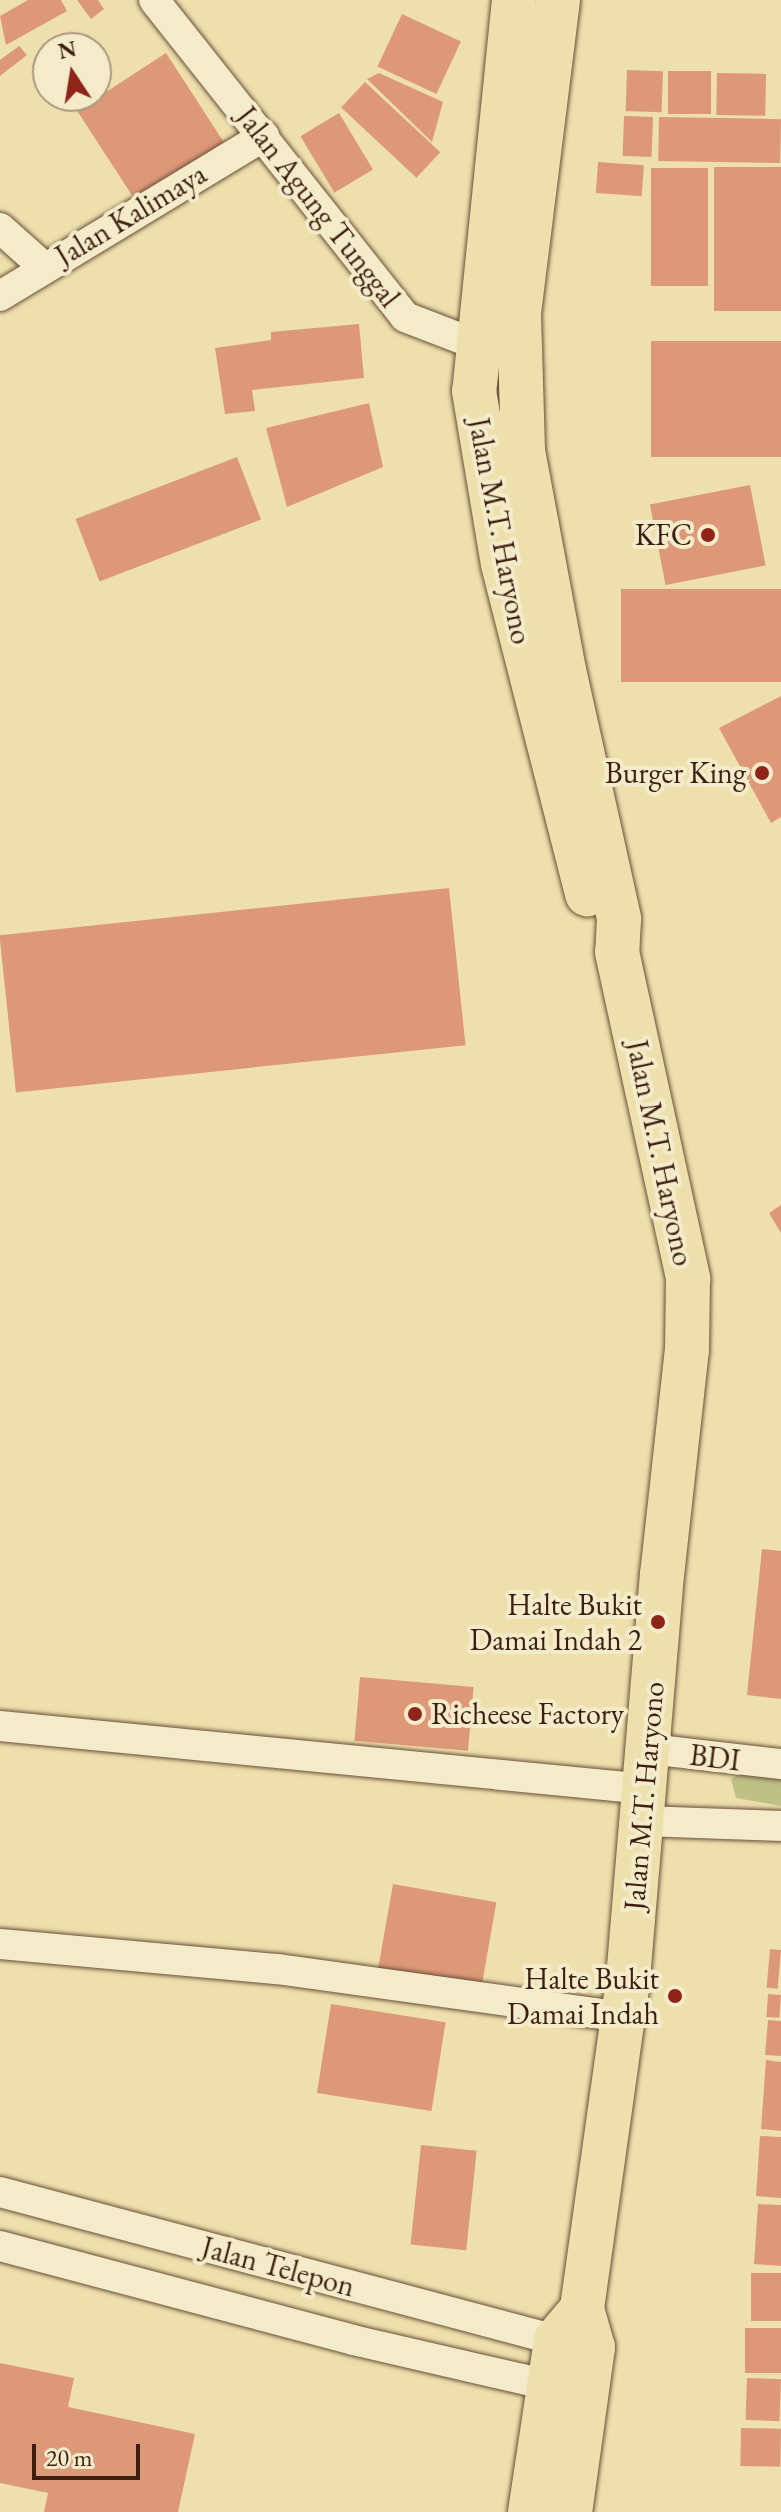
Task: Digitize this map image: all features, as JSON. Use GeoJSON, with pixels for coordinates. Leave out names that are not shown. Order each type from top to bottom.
{"type":"FeatureCollection","features":[{"type":"Feature","properties":{"kind":"main road","name":"Jalan M.T. Haryono"},"geometry":{"type":"LineString","coordinates":[[514,0],[476,345],[480,453],[503,564],[568,832],[597,925],[617,952]]}},
{"type":"Feature","properties":{"kind":"main road","name":"Jalan M.T. Haryono"},"geometry":{"type":"LineString","coordinates":[[530,2512],[566,2389],[577,2332],[622,2017],[687,1349],[688,1279],[617,952],[619,919],[564,670],[523,451],[519,315],[558,0]]}},
{"type":"Feature","properties":{"kind":"main road","name":"Jalan M.T. Haryono"},"geometry":{"type":"LineString","coordinates":[[566,2389],[570,2512]]}},
{"type":"Feature","properties":{"kind":"street","name":"Jalan Agung Tunggal"},"geometry":{"type":"LineString","coordinates":[[154,0],[405,317],[476,345],[520,358]]}},
{"type":"Feature","properties":{"kind":"street","name":"Jalan Kalimaya"},"geometry":{"type":"LineString","coordinates":[[0,296],[264,136]]}},
{"type":"Feature","properties":{"kind":"street"},"geometry":{"type":"LineString","coordinates":[[0,228],[44,267]]}},
{"type":"Feature","properties":{"kind":"street"},"geometry":{"type":"LineString","coordinates":[[0,1726],[646,1786],[781,1826]]}},
{"type":"Feature","properties":{"kind":"street","name":"BDI"},"geometry":{"type":"LineString","coordinates":[[646,1786],[781,1764]]}},
{"type":"Feature","properties":{"kind":"street"},"geometry":{"type":"LineString","coordinates":[[0,1944],[277,1969],[622,2017]]}},
{"type":"Feature","properties":{"kind":"street","name":"Jalan Telepon"},"geometry":{"type":"LineString","coordinates":[[0,2192],[577,2332]]}},
{"type":"Feature","properties":{"kind":"street","name":"Jalan Telepon"},"geometry":{"type":"LineString","coordinates":[[0,2246],[353,2340],[566,2389]]}},
{"type":"Feature","properties":{"kind":"green space"},"geometry":{"type":"Polygon","coordinates":[[[741,1773],[781,1775],[781,1806],[736,1798],[731,1779],[741,1773]]]}},
{"type":"Feature","properties":{"kind":"building"},"geometry":{"type":"Polygon","coordinates":[[[28,0],[61,0],[67,11],[6,45],[0,16],[28,0]]]}},
{"type":"Feature","properties":{"kind":"building"},"geometry":{"type":"Polygon","coordinates":[[[77,0],[98,0],[104,9],[91,19],[77,0]]]}},
{"type":"Feature","properties":{"kind":"building"},"geometry":{"type":"Polygon","coordinates":[[[402,14],[461,41],[436,94],[377,67],[402,14]]]}},
{"type":"Feature","properties":{"kind":"building"},"geometry":{"type":"Polygon","coordinates":[[[19,46],[27,55],[0,76],[0,60],[19,46]]]}},
{"type":"Feature","properties":{"kind":"building"},"geometry":{"type":"Polygon","coordinates":[[[166,53],[224,142],[135,200],[78,112],[112,112],[112,88],[166,53]]]}},
{"type":"Feature","properties":{"kind":"building"},"geometry":{"type":"Polygon","coordinates":[[[627,70],[663,71],[662,112],[626,111],[627,70]]]}},
{"type":"Feature","properties":{"kind":"building"},"geometry":{"type":"Polygon","coordinates":[[[668,71],[711,71],[711,114],[668,114],[668,71]]]}},
{"type":"Feature","properties":{"kind":"building"},"geometry":{"type":"Polygon","coordinates":[[[379,73],[443,102],[432,142],[367,79],[379,73]]]}},
{"type":"Feature","properties":{"kind":"building"},"geometry":{"type":"Polygon","coordinates":[[[717,73],[766,74],[765,116],[716,115],[717,73]]]}},
{"type":"Feature","properties":{"kind":"building"},"geometry":{"type":"Polygon","coordinates":[[[365,82],[440,152],[416,178],[341,108],[365,82]]]}},
{"type":"Feature","properties":{"kind":"building"},"geometry":{"type":"Polygon","coordinates":[[[339,113],[373,170],[334,193],[300,136],[339,113]]]}},
{"type":"Feature","properties":{"kind":"building"},"geometry":{"type":"Polygon","coordinates":[[[624,116],[653,117],[652,157],[623,156],[624,116]]]}},
{"type":"Feature","properties":{"kind":"building"},"geometry":{"type":"Polygon","coordinates":[[[659,117],[781,119],[780,163],[658,161],[659,117]]]}},
{"type":"Feature","properties":{"kind":"building"},"geometry":{"type":"Polygon","coordinates":[[[598,162],[644,165],[642,196],[596,193],[598,162]]]}},
{"type":"Feature","properties":{"kind":"building"},"geometry":{"type":"Polygon","coordinates":[[[714,167],[781,167],[781,311],[714,311],[714,167]]]}},
{"type":"Feature","properties":{"kind":"building"},"geometry":{"type":"Polygon","coordinates":[[[651,168],[708,168],[708,286],[651,286],[651,168]]]}},
{"type":"Feature","properties":{"kind":"building"},"geometry":{"type":"Polygon","coordinates":[[[359,324],[364,378],[252,390],[255,411],[225,414],[215,348],[271,340],[271,332],[359,324]]]}},
{"type":"Feature","properties":{"kind":"building"},"geometry":{"type":"Polygon","coordinates":[[[651,341],[781,341],[781,457],[651,457],[651,341]]]}},
{"type":"Feature","properties":{"kind":"building"},"geometry":{"type":"Polygon","coordinates":[[[369,403],[383,467],[287,507],[266,428],[369,403]]]}},
{"type":"Feature","properties":{"kind":"building"},"geometry":{"type":"Polygon","coordinates":[[[237,457],[261,520],[100,582],[75,519],[237,457]]]}},
{"type":"Feature","properties":{"kind":"building","name":"KFC"},"geometry":{"type":"Polygon","coordinates":[[[750,485],[766,565],[666,585],[650,504],[750,485]]]}},
{"type":"Feature","properties":{"kind":"building"},"geometry":{"type":"Polygon","coordinates":[[[621,589],[781,589],[781,682],[621,682],[621,589]]]}},
{"type":"Feature","properties":{"kind":"building","name":"Burger King"},"geometry":{"type":"Polygon","coordinates":[[[781,696],[781,817],[771,823],[719,728],[781,696]]]}},
{"type":"Feature","properties":{"kind":"building"},"geometry":{"type":"Polygon","coordinates":[[[449,888],[466,1045],[16,1092],[0,935],[449,888]]]}},
{"type":"Feature","properties":{"kind":"building"},"geometry":{"type":"Polygon","coordinates":[[[781,1205],[781,1233],[769,1213],[781,1205]]]}},
{"type":"Feature","properties":{"kind":"building"},"geometry":{"type":"Polygon","coordinates":[[[762,1549],[781,1551],[781,1699],[747,1695],[762,1549]]]}},
{"type":"Feature","properties":{"kind":"building","name":"Richeese Factory"},"geometry":{"type":"Polygon","coordinates":[[[360,1677],[474,1687],[468,1751],[354,1741],[360,1677]]]}},
{"type":"Feature","properties":{"kind":"building"},"geometry":{"type":"Polygon","coordinates":[[[393,1884],[496,1902],[481,1989],[378,1971],[393,1884]]]}},
{"type":"Feature","properties":{"kind":"building"},"geometry":{"type":"Polygon","coordinates":[[[770,1949],[781,1950],[778,1989],[767,1988],[770,1949]]]}},
{"type":"Feature","properties":{"kind":"building"},"geometry":{"type":"Polygon","coordinates":[[[768,1994],[781,1995],[779,2018],[766,2017],[768,1994]]]}},
{"type":"Feature","properties":{"kind":"building"},"geometry":{"type":"Polygon","coordinates":[[[331,2004],[446,2022],[431,2111],[317,2093],[331,2004]]]}},
{"type":"Feature","properties":{"kind":"building"},"geometry":{"type":"Polygon","coordinates":[[[768,2020],[781,2021],[781,2056],[765,2055],[768,2020]]]}},
{"type":"Feature","properties":{"kind":"building"},"geometry":{"type":"Polygon","coordinates":[[[766,2060],[781,2062],[781,2131],[761,2129],[766,2060]]]}},
{"type":"Feature","properties":{"kind":"building"},"geometry":{"type":"Polygon","coordinates":[[[760,2136],[781,2137],[781,2198],[756,2196],[760,2136]]]}},
{"type":"Feature","properties":{"kind":"building"},"geometry":{"type":"Polygon","coordinates":[[[421,2145],[477,2151],[466,2250],[411,2244],[421,2145]]]}},
{"type":"Feature","properties":{"kind":"building"},"geometry":{"type":"Polygon","coordinates":[[[758,2204],[781,2205],[781,2266],[754,2264],[758,2204]]]}},
{"type":"Feature","properties":{"kind":"building"},"geometry":{"type":"Polygon","coordinates":[[[751,2273],[781,2273],[781,2321],[751,2321],[751,2273]]]}},
{"type":"Feature","properties":{"kind":"building"},"geometry":{"type":"Polygon","coordinates":[[[745,2328],[781,2328],[781,2373],[745,2373],[745,2328]]]}},
{"type":"Feature","properties":{"kind":"building"},"geometry":{"type":"Polygon","coordinates":[[[0,2363],[74,2378],[68,2407],[195,2434],[178,2512],[44,2512],[48,2493],[0,2483],[0,2363]]]}},
{"type":"Feature","properties":{"kind":"building"},"geometry":{"type":"Polygon","coordinates":[[[747,2378],[781,2379],[780,2421],[746,2420],[747,2378]]]}},
{"type":"Feature","properties":{"kind":"building"},"geometry":{"type":"Polygon","coordinates":[[[741,2428],[781,2429],[780,2467],[740,2466],[741,2428]]]}},
{"type":"Feature","properties":{"kind":"place","name":"KFC"},"geometry":{"type":"Point","coordinates":[708,535]}},
{"type":"Feature","properties":{"kind":"place","name":"Burger King"},"geometry":{"type":"Point","coordinates":[762,773]}},
{"type":"Feature","properties":{"kind":"place","name":"Halte Bukit Damai Indah 2"},"geometry":{"type":"Point","coordinates":[658,1622]}},
{"type":"Feature","properties":{"kind":"place","name":"Richeese Factory"},"geometry":{"type":"Point","coordinates":[415,1714]}},
{"type":"Feature","properties":{"kind":"place","name":"Halte Bukit Damai Indah"},"geometry":{"type":"Point","coordinates":[675,1996]}}]}
